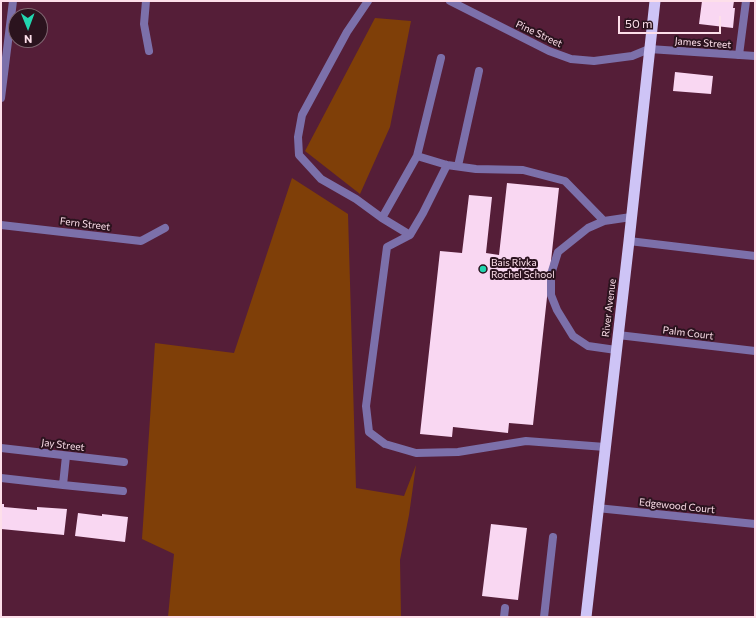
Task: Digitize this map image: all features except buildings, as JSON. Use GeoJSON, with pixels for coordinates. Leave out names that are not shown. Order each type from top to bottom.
{"type":"FeatureCollection","features":[{"type":"Feature","properties":{"kind":"highway","name":"River Avenue"},"geometry":{"type":"LineString","coordinates":[[586,617],[597,508],[629,241],[654,1]]}},
{"type":"Feature","properties":{"kind":"street"},"geometry":{"type":"LineString","coordinates":[[1,98],[12,1]]}},
{"type":"Feature","properties":{"kind":"street"},"geometry":{"type":"LineString","coordinates":[[146,1],[144,24],[149,51]]}},
{"type":"Feature","properties":{"kind":"street"},"geometry":{"type":"LineString","coordinates":[[368,1],[347,32],[302,115],[298,137],[299,155],[321,179],[356,199],[382,218],[410,235]]}},
{"type":"Feature","properties":{"kind":"street","name":"Pine Street"},"geometry":{"type":"LineString","coordinates":[[450,1],[549,51],[571,58],[594,61],[632,56],[650,49]]}},
{"type":"Feature","properties":{"kind":"street"},"geometry":{"type":"LineString","coordinates":[[739,55],[746,1]]}},
{"type":"Feature","properties":{"kind":"street","name":"James Street"},"geometry":{"type":"LineString","coordinates":[[650,49],[755,56]]}},
{"type":"Feature","properties":{"kind":"street"},"geometry":{"type":"LineString","coordinates":[[382,218],[417,156],[441,58]]}},
{"type":"Feature","properties":{"kind":"street"},"geometry":{"type":"LineString","coordinates":[[458,166],[479,71]]}},
{"type":"Feature","properties":{"kind":"street"},"geometry":{"type":"LineString","coordinates":[[417,156],[447,165],[476,169],[523,170],[565,181],[604,221]]}},
{"type":"Feature","properties":{"kind":"street"},"geometry":{"type":"LineString","coordinates":[[447,165],[410,235],[386,247],[366,406],[369,432],[385,444],[416,453],[458,452],[526,441],[604,447]]}},
{"type":"Feature","properties":{"kind":"street"},"geometry":{"type":"LineString","coordinates":[[552,271],[558,252],[588,228],[604,221],[631,217]]}},
{"type":"Feature","properties":{"kind":"street","name":"Fern Street"},"geometry":{"type":"LineString","coordinates":[[1,225],[141,241],[164,228]]}},
{"type":"Feature","properties":{"kind":"street"},"geometry":{"type":"LineString","coordinates":[[629,241],[755,256]]}},
{"type":"Feature","properties":{"kind":"street"},"geometry":{"type":"LineString","coordinates":[[551,281],[551,295],[557,310],[573,336],[588,346],[616,350]]}},
{"type":"Feature","properties":{"kind":"street","name":"Palm Court"},"geometry":{"type":"LineString","coordinates":[[618,335],[755,351]]}},
{"type":"Feature","properties":{"kind":"street","name":"Jay Street"},"geometry":{"type":"LineString","coordinates":[[1,448],[124,462]]}},
{"type":"Feature","properties":{"kind":"street"},"geometry":{"type":"LineString","coordinates":[[63,485],[66,456]]}},
{"type":"Feature","properties":{"kind":"street"},"geometry":{"type":"LineString","coordinates":[[1,478],[123,492]]}},
{"type":"Feature","properties":{"kind":"street","name":"Edgewood Court"},"geometry":{"type":"LineString","coordinates":[[597,508],[755,524]]}},
{"type":"Feature","properties":{"kind":"street"},"geometry":{"type":"LineString","coordinates":[[544,617],[553,537]]}},
{"type":"Feature","properties":{"kind":"street"},"geometry":{"type":"LineString","coordinates":[[504,617],[505,608]]}},
{"type":"Feature","properties":{"kind":"shaded area"},"geometry":{"type":"Polygon","coordinates":[[[375,18],[411,21],[390,127],[360,194],[305,151],[375,18]]]}},
{"type":"Feature","properties":{"kind":"shaded area"},"geometry":{"type":"Polygon","coordinates":[[[292,178],[348,214],[356,488],[404,496],[416,465],[409,515],[400,560],[401,617],[168,617],[174,554],[142,539],[155,343],[234,353],[292,178]]]}},
{"type":"Feature","properties":{"kind":"place","name":"Bais Rivka Rochel School"},"geometry":{"type":"Point","coordinates":[483,269]}}]}
